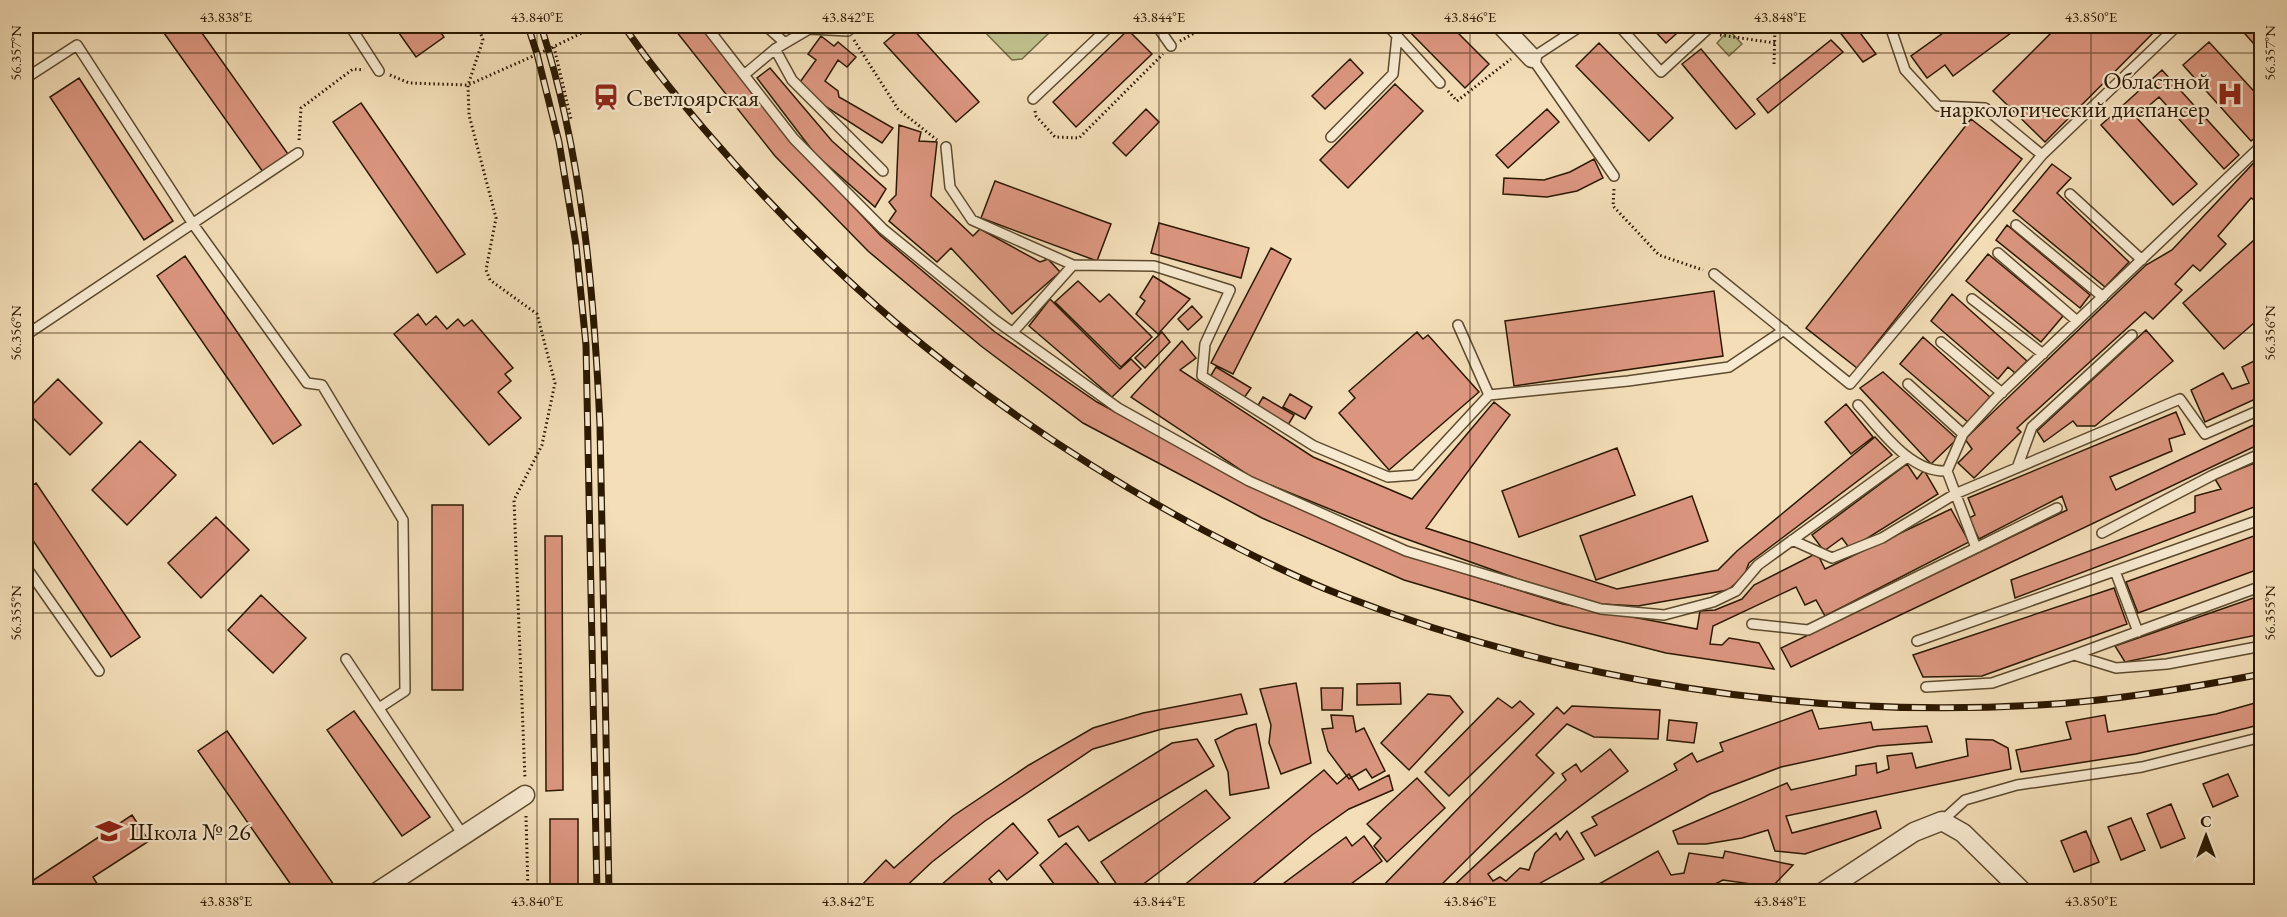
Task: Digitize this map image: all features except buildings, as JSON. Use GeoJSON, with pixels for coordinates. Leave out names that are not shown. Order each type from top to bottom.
{"type":"FeatureCollection","features":[{"type":"Feature","properties":{"kind":"street"},"geometry":{"type":"LineString","coordinates":[[1502,26],[1528,53]]}},
{"type":"Feature","properties":{"kind":"street"},"geometry":{"type":"LineString","coordinates":[[377,891],[525,795]]}},
{"type":"Feature","properties":{"kind":"street"},"geometry":{"type":"LineString","coordinates":[[1823,891],[1914,832],[1942,821],[1963,833],[2023,891]]}},
{"type":"Feature","properties":{"kind":"lane"},"geometry":{"type":"LineString","coordinates":[[350,26],[379,71]]}},
{"type":"Feature","properties":{"kind":"lane"},"geometry":{"type":"LineString","coordinates":[[706,26],[795,139],[883,229],[1013,332],[1118,408],[1249,481],[1406,551],[1601,609],[1664,615],[1713,602],[1736,591],[1758,565],[1907,457]]}},
{"type":"Feature","properties":{"kind":"lane"},"geometry":{"type":"LineString","coordinates":[[766,26],[785,43]]}},
{"type":"Feature","properties":{"kind":"lane"},"geometry":{"type":"LineString","coordinates":[[1033,99],[1110,26]]}},
{"type":"Feature","properties":{"kind":"lane"},"geometry":{"type":"LineString","coordinates":[[1157,26],[1171,46]]}},
{"type":"Feature","properties":{"kind":"lane"},"geometry":{"type":"LineString","coordinates":[[1388,26],[1440,83]]}},
{"type":"Feature","properties":{"kind":"lane"},"geometry":{"type":"LineString","coordinates":[[1581,26],[1528,53],[1614,176]]}},
{"type":"Feature","properties":{"kind":"lane"},"geometry":{"type":"LineString","coordinates":[[1619,26],[1661,72],[1711,26]]}},
{"type":"Feature","properties":{"kind":"lane"},"geometry":{"type":"LineString","coordinates":[[1890,26],[1905,70],[1938,106],[1985,108],[2042,155]]}},
{"type":"Feature","properties":{"kind":"lane"},"geometry":{"type":"LineString","coordinates":[[1714,274],[1850,384],[2042,155],[2177,26]]}},
{"type":"Feature","properties":{"kind":"lane"},"geometry":{"type":"LineString","coordinates":[[744,75],[775,48],[809,28],[851,28]]}},
{"type":"Feature","properties":{"kind":"lane"},"geometry":{"type":"LineString","coordinates":[[1331,137],[1393,74],[1397,36]]}},
{"type":"Feature","properties":{"kind":"lane"},"geometry":{"type":"LineString","coordinates":[[26,78],[77,45],[193,224],[307,383],[322,385],[403,520],[405,691],[379,708]]}},
{"type":"Feature","properties":{"kind":"lane"},"geometry":{"type":"LineString","coordinates":[[775,48],[792,80],[883,171]]}},
{"type":"Feature","properties":{"kind":"lane"},"geometry":{"type":"LineString","coordinates":[[1976,548],[1947,471],[1964,434],[2002,393],[2262,145]]}},
{"type":"Feature","properties":{"kind":"lane"},"geometry":{"type":"LineString","coordinates":[[946,147],[950,187],[972,220],[1074,265],[1154,266],[1230,290],[1205,344],[1202,376],[1314,446],[1388,477],[1415,475],[1489,394],[1628,381],[1729,367],[1784,330]]}},
{"type":"Feature","properties":{"kind":"lane"},"geometry":{"type":"LineString","coordinates":[[26,335],[298,153]]}},
{"type":"Feature","properties":{"kind":"lane"},"geometry":{"type":"LineString","coordinates":[[2070,194],[2142,260]]}},
{"type":"Feature","properties":{"kind":"lane"},"geometry":{"type":"LineString","coordinates":[[2016,225],[2103,297]]}},
{"type":"Feature","properties":{"kind":"lane"},"geometry":{"type":"LineString","coordinates":[[1998,254],[2077,321]]}},
{"type":"Feature","properties":{"kind":"lane"},"geometry":{"type":"LineString","coordinates":[[1013,332],[1074,265]]}},
{"type":"Feature","properties":{"kind":"lane"},"geometry":{"type":"LineString","coordinates":[[1972,299],[2043,354]]}},
{"type":"Feature","properties":{"kind":"lane"},"geometry":{"type":"LineString","coordinates":[[1458,325],[1489,394]]}},
{"type":"Feature","properties":{"kind":"lane"},"geometry":{"type":"LineString","coordinates":[[2017,468],[2032,427],[2132,335]]}},
{"type":"Feature","properties":{"kind":"lane"},"geometry":{"type":"LineString","coordinates":[[1941,342],[2002,393]]}},
{"type":"Feature","properties":{"kind":"lane"},"geometry":{"type":"LineString","coordinates":[[1908,384],[1964,434]]}},
{"type":"Feature","properties":{"kind":"lane"},"geometry":{"type":"LineString","coordinates":[[1792,540],[1832,558],[1882,538],[1955,494],[2180,399],[2205,434],[2262,409]]}},
{"type":"Feature","properties":{"kind":"lane"},"geometry":{"type":"LineString","coordinates":[[1858,405],[1907,457],[1935,472],[1947,471]]}},
{"type":"Feature","properties":{"kind":"lane"},"geometry":{"type":"LineString","coordinates":[[2102,533],[2213,475],[2262,453]]}},
{"type":"Feature","properties":{"kind":"lane"},"geometry":{"type":"LineString","coordinates":[[1752,624],[1808,630],[2058,508]]}},
{"type":"Feature","properties":{"kind":"lane"},"geometry":{"type":"LineString","coordinates":[[1917,641],[2262,519]]}},
{"type":"Feature","properties":{"kind":"lane"},"geometry":{"type":"LineString","coordinates":[[26,567],[99,671]]}},
{"type":"Feature","properties":{"kind":"lane"},"geometry":{"type":"LineString","coordinates":[[2115,571],[2138,632]]}},
{"type":"Feature","properties":{"kind":"lane"},"geometry":{"type":"LineString","coordinates":[[1926,687],[1992,683],[2262,586]]}},
{"type":"Feature","properties":{"kind":"lane"},"geometry":{"type":"LineString","coordinates":[[2074,655],[2116,668],[2167,664],[2262,646]]}},
{"type":"Feature","properties":{"kind":"lane"},"geometry":{"type":"LineString","coordinates":[[346,658],[463,835]]}},
{"type":"Feature","properties":{"kind":"lane"},"geometry":{"type":"LineString","coordinates":[[1942,821],[1965,801],[2017,785],[2142,767],[2262,737]]}},
{"type":"Feature","properties":{"kind":"path"},"geometry":{"type":"LineString","coordinates":[[478,26],[483,40],[468,86],[469,115],[496,218],[486,270],[490,280],[537,314],[555,383],[542,445],[514,500],[528,891]]}},
{"type":"Feature","properties":{"kind":"path"},"geometry":{"type":"LineString","coordinates":[[298,153],[301,108],[353,69],[379,71],[409,83],[468,86],[596,26]]}},
{"type":"Feature","properties":{"kind":"path"},"geometry":{"type":"LineString","coordinates":[[1033,99],[1036,116],[1055,137],[1079,138],[1171,46],[1207,26]]}},
{"type":"Feature","properties":{"kind":"path"},"geometry":{"type":"LineString","coordinates":[[1774,64],[1775,26]]}},
{"type":"Feature","properties":{"kind":"path"},"geometry":{"type":"LineString","coordinates":[[851,28],[898,109],[946,147]]}},
{"type":"Feature","properties":{"kind":"path"},"geometry":{"type":"LineString","coordinates":[[1703,33],[1775,43]]}},
{"type":"Feature","properties":{"kind":"path"},"geometry":{"type":"LineString","coordinates":[[554,47],[571,118]]}},
{"type":"Feature","properties":{"kind":"path"},"geometry":{"type":"LineString","coordinates":[[1440,83],[1457,101],[1528,53]]}},
{"type":"Feature","properties":{"kind":"path"},"geometry":{"type":"LineString","coordinates":[[1614,176],[1613,206],[1659,255],[1714,274]]}},
{"type":"Feature","properties":{"kind":"green space"},"geometry":{"type":"Polygon","coordinates":[[[979,26],[1048,26],[1050,32],[1022,59],[1012,60],[979,26]]]}},
{"type":"Feature","properties":{"kind":"green space"},"geometry":{"type":"Polygon","coordinates":[[[1729,30],[1742,44],[1729,56],[1717,43],[1729,30]]]}},
{"type":"Feature","properties":{"kind":"railway"},"geometry":{"type":"LineString","coordinates":[[528,26],[559,142],[576,245],[586,345],[597,892]]}},
{"type":"Feature","properties":{"kind":"railway"},"geometry":{"type":"LineString","coordinates":[[541,26],[567,124],[590,274],[600,426],[609,892]]}},
{"type":"Feature","properties":{"kind":"railway"},"geometry":{"type":"LineString","coordinates":[[624,26],[683,104],[772,205],[844,277],[931,352],[1044,435],[1123,485],[1238,548],[1341,595],[1424,625],[1510,650],[1596,671],[1684,688],[1772,699],[1861,706],[1950,708],[2039,705],[2151,693],[2262,674]]}},
{"type":"Feature","properties":{"kind":"place","name":"Областной наркологический диспансер"},"geometry":{"type":"Point","coordinates":[2230,94]}},
{"type":"Feature","properties":{"kind":"place","name":"Светлоярская"},"geometry":{"type":"Point","coordinates":[606,97]}},
{"type":"Feature","properties":{"kind":"place","name":"Школа № 26"},"geometry":{"type":"Point","coordinates":[109,831]}}]}
